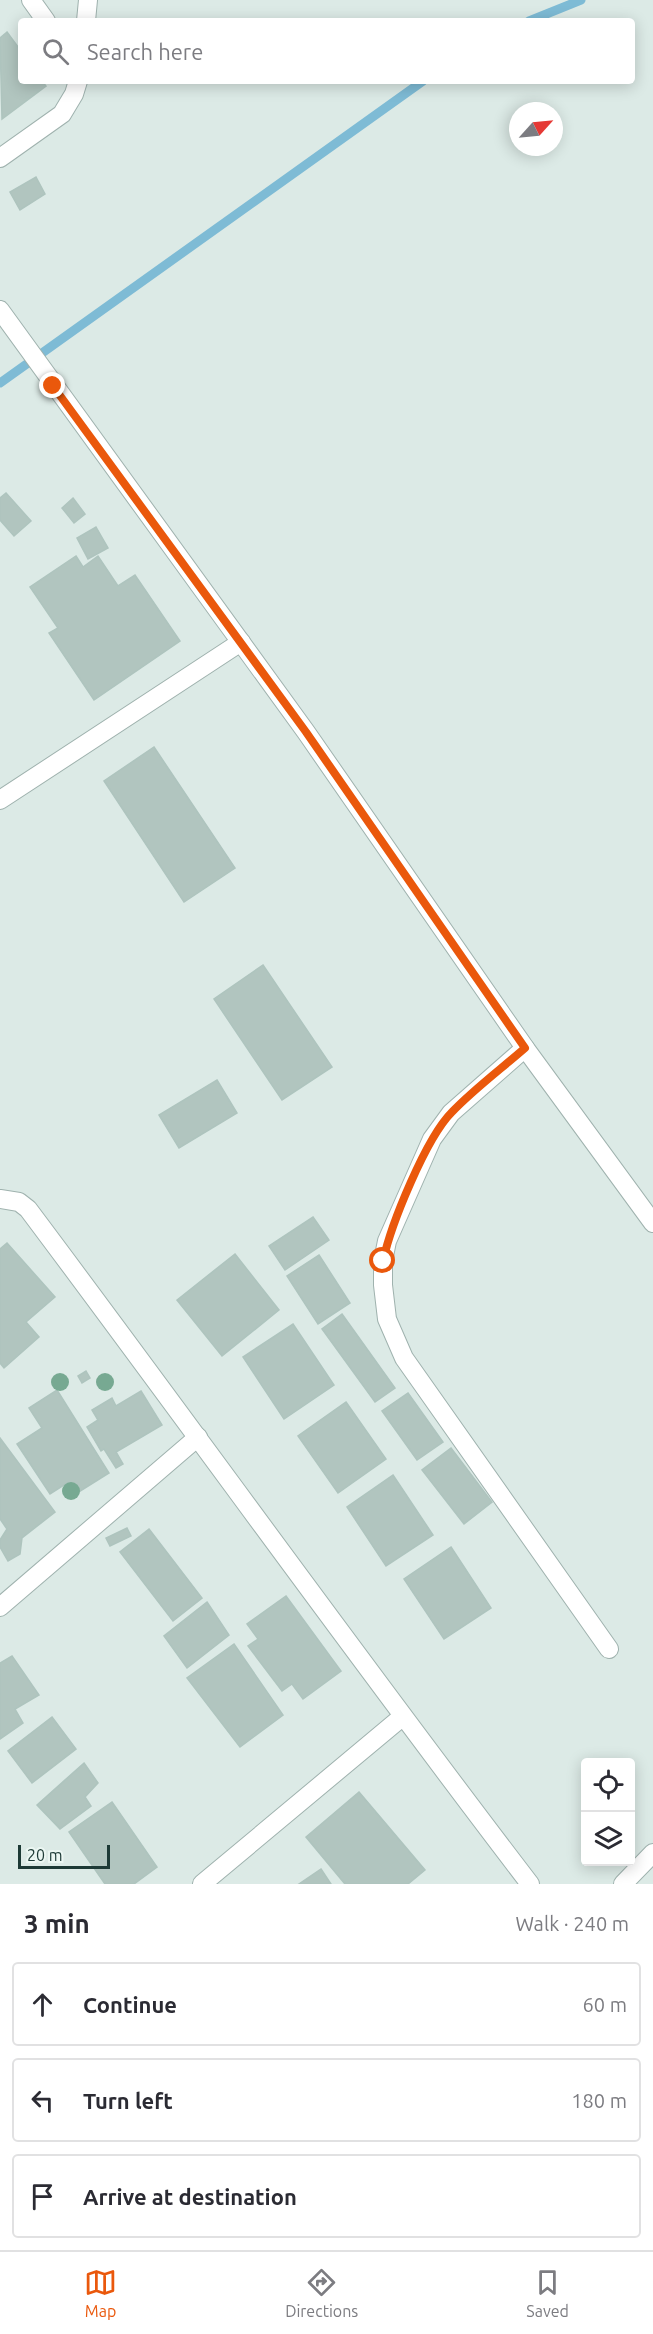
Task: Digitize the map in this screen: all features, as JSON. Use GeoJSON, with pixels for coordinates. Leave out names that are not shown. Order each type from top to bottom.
{"type":"FeatureCollection","features":[{"type":"Feature","properties":{"kind":"street"},"geometry":{"type":"LineString","coordinates":[[31,0],[44,18]]}},
{"type":"Feature","properties":{"kind":"street"},"geometry":{"type":"LineString","coordinates":[[86,18],[88,0]]}},
{"type":"Feature","properties":{"kind":"street"},"geometry":{"type":"LineString","coordinates":[[0,158],[62,114],[77,84]]}},
{"type":"Feature","properties":{"kind":"street"},"geometry":{"type":"LineString","coordinates":[[0,310],[306,732],[525,1048],[653,1223]]}},
{"type":"Feature","properties":{"kind":"street"},"geometry":{"type":"LineString","coordinates":[[0,800],[241,642]]}},
{"type":"Feature","properties":{"kind":"street"},"geometry":{"type":"LineString","coordinates":[[525,1048],[451,1113],[432,1139],[387,1241],[383,1261],[387,1319],[404,1358],[609,1649]]}},
{"type":"Feature","properties":{"kind":"street"},"geometry":{"type":"LineString","coordinates":[[0,1199],[19,1202],[28,1209],[402,1717],[530,1884]]}},
{"type":"Feature","properties":{"kind":"street"},"geometry":{"type":"LineString","coordinates":[[0,1606],[198,1437]]}},
{"type":"Feature","properties":{"kind":"street"},"geometry":{"type":"LineString","coordinates":[[202,1884],[402,1717]]}},
{"type":"Feature","properties":{"kind":"street"},"geometry":{"type":"LineString","coordinates":[[623,1884],[653,1853]]}},
{"type":"Feature","properties":{"kind":"building"},"geometry":{"type":"Polygon","coordinates":[[[7,32],[18,47],[18,84],[44,84],[46,86],[2,119],[0,38],[7,32]]]}},
{"type":"Feature","properties":{"kind":"building"},"geometry":{"type":"Polygon","coordinates":[[[36,177],[45,194],[20,210],[10,192],[36,177]]]}},
{"type":"Feature","properties":{"kind":"building"},"geometry":{"type":"Polygon","coordinates":[[[6,493],[31,521],[14,536],[0,520],[0,498],[6,493]]]}},
{"type":"Feature","properties":{"kind":"building"},"geometry":{"type":"Polygon","coordinates":[[[73,498],[85,514],[74,523],[62,508],[73,498]]]}},
{"type":"Feature","properties":{"kind":"building"},"geometry":{"type":"Polygon","coordinates":[[[96,527],[108,548],[88,559],[77,538],[96,527]]]}},
{"type":"Feature","properties":{"kind":"building"},"geometry":{"type":"Polygon","coordinates":[[[76,556],[83,567],[98,556],[118,586],[135,575],[180,641],[94,700],[49,633],[58,628],[30,587],[76,556]]]}},
{"type":"Feature","properties":{"kind":"building"},"geometry":{"type":"Polygon","coordinates":[[[154,747],[235,868],[184,902],[104,781],[154,747]]]}},
{"type":"Feature","properties":{"kind":"building"},"geometry":{"type":"Polygon","coordinates":[[[263,965],[332,1067],[282,1100],[214,999],[263,965]]]}},
{"type":"Feature","properties":{"kind":"building"},"geometry":{"type":"Polygon","coordinates":[[[217,1080],[237,1113],[179,1148],[159,1115],[217,1080]]]}},
{"type":"Feature","properties":{"kind":"building"},"geometry":{"type":"Polygon","coordinates":[[[313,1217],[329,1240],[285,1270],[269,1246],[313,1217]]]}},
{"type":"Feature","properties":{"kind":"building"},"geometry":{"type":"Polygon","coordinates":[[[7,1243],[55,1297],[26,1322],[39,1337],[4,1368],[0,1363],[0,1249],[7,1243]]]}},
{"type":"Feature","properties":{"kind":"building"},"geometry":{"type":"Polygon","coordinates":[[[235,1254],[279,1310],[222,1356],[177,1300],[235,1254]]]}},
{"type":"Feature","properties":{"kind":"building"},"geometry":{"type":"Polygon","coordinates":[[[319,1255],[350,1303],[318,1324],[287,1276],[319,1255]]]}},
{"type":"Feature","properties":{"kind":"building"},"geometry":{"type":"Polygon","coordinates":[[[342,1314],[395,1388],[375,1402],[322,1329],[342,1314]]]}},
{"type":"Feature","properties":{"kind":"building"},"geometry":{"type":"Polygon","coordinates":[[[293,1324],[334,1385],[284,1419],[243,1357],[293,1324]]]}},
{"type":"Feature","properties":{"kind":"building"},"geometry":{"type":"Polygon","coordinates":[[[86,1371],[90,1378],[82,1383],[78,1376],[86,1371]]]}},
{"type":"Feature","properties":{"kind":"building"},"geometry":{"type":"Polygon","coordinates":[[[57,1390],[109,1473],[74,1495],[67,1483],[50,1494],[17,1444],[42,1428],[29,1408],[57,1390]]]}},
{"type":"Feature","properties":{"kind":"building"},"geometry":{"type":"Polygon","coordinates":[[[141,1391],[162,1425],[116,1452],[123,1464],[116,1468],[104,1449],[101,1451],[87,1427],[98,1420],[92,1410],[112,1398],[116,1406],[141,1391]]]}},
{"type":"Feature","properties":{"kind":"building"},"geometry":{"type":"Polygon","coordinates":[[[408,1393],[443,1442],[417,1460],[382,1411],[408,1393]]]}},
{"type":"Feature","properties":{"kind":"building"},"geometry":{"type":"Polygon","coordinates":[[[346,1402],[386,1459],[338,1493],[298,1436],[346,1402]]]}},
{"type":"Feature","properties":{"kind":"building"},"geometry":{"type":"Polygon","coordinates":[[[0,1438],[55,1512],[22,1538],[20,1554],[8,1561],[0,1547],[0,1540],[7,1529],[0,1519],[0,1438]]]}},
{"type":"Feature","properties":{"kind":"building"},"geometry":{"type":"Polygon","coordinates":[[[451,1448],[492,1502],[464,1524],[422,1470],[451,1448]]]}},
{"type":"Feature","properties":{"kind":"building"},"geometry":{"type":"Polygon","coordinates":[[[393,1475],[433,1535],[386,1566],[347,1507],[393,1475]]]}},
{"type":"Feature","properties":{"kind":"building"},"geometry":{"type":"Polygon","coordinates":[[[127,1528],[131,1536],[110,1546],[106,1538],[127,1528]]]}},
{"type":"Feature","properties":{"kind":"building"},"geometry":{"type":"Polygon","coordinates":[[[149,1529],[202,1598],[173,1621],[120,1552],[149,1529]]]}},
{"type":"Feature","properties":{"kind":"building"},"geometry":{"type":"Polygon","coordinates":[[[451,1547],[491,1608],[444,1639],[404,1579],[451,1547]]]}},
{"type":"Feature","properties":{"kind":"building"},"geometry":{"type":"Polygon","coordinates":[[[286,1596],[341,1671],[303,1699],[292,1684],[282,1691],[248,1646],[258,1639],[247,1624],[286,1596]]]}},
{"type":"Feature","properties":{"kind":"building"},"geometry":{"type":"Polygon","coordinates":[[[207,1602],[229,1635],[187,1668],[164,1636],[207,1602]]]}},
{"type":"Feature","properties":{"kind":"building"},"geometry":{"type":"Polygon","coordinates":[[[234,1644],[283,1715],[240,1747],[187,1678],[234,1644]]]}},
{"type":"Feature","properties":{"kind":"building"},"geometry":{"type":"Polygon","coordinates":[[[12,1656],[39,1695],[15,1709],[23,1723],[0,1739],[0,1663],[12,1656]]]}},
{"type":"Feature","properties":{"kind":"building"},"geometry":{"type":"Polygon","coordinates":[[[52,1717],[76,1749],[32,1783],[8,1751],[52,1717]]]}},
{"type":"Feature","properties":{"kind":"building"},"geometry":{"type":"Polygon","coordinates":[[[84,1763],[98,1783],[85,1797],[91,1806],[60,1829],[37,1805],[84,1763]]]}},
{"type":"Feature","properties":{"kind":"building"},"geometry":{"type":"Polygon","coordinates":[[[359,1792],[425,1870],[408,1884],[345,1884],[306,1837],[359,1792]]]}},
{"type":"Feature","properties":{"kind":"building"},"geometry":{"type":"Polygon","coordinates":[[[112,1802],[157,1867],[134,1884],[105,1884],[69,1832],[112,1802]]]}},
{"type":"Feature","properties":{"kind":"building"},"geometry":{"type":"Polygon","coordinates":[[[321,1869],[331,1884],[299,1884],[321,1869]]]}},
{"type":"Feature","properties":{"kind":"waterway"},"geometry":{"type":"LineString","coordinates":[[536,18],[581,0]]}},
{"type":"Feature","properties":{"kind":"waterway"},"geometry":{"type":"LineString","coordinates":[[0,383],[419,84]]}},
{"type":"Feature","properties":{"kind":"route"},"geometry":{"type":"LineString","coordinates":[[53,386],[306,732],[525,1048],[451,1113],[432,1139],[387,1241],[383,1261]]}}]}
